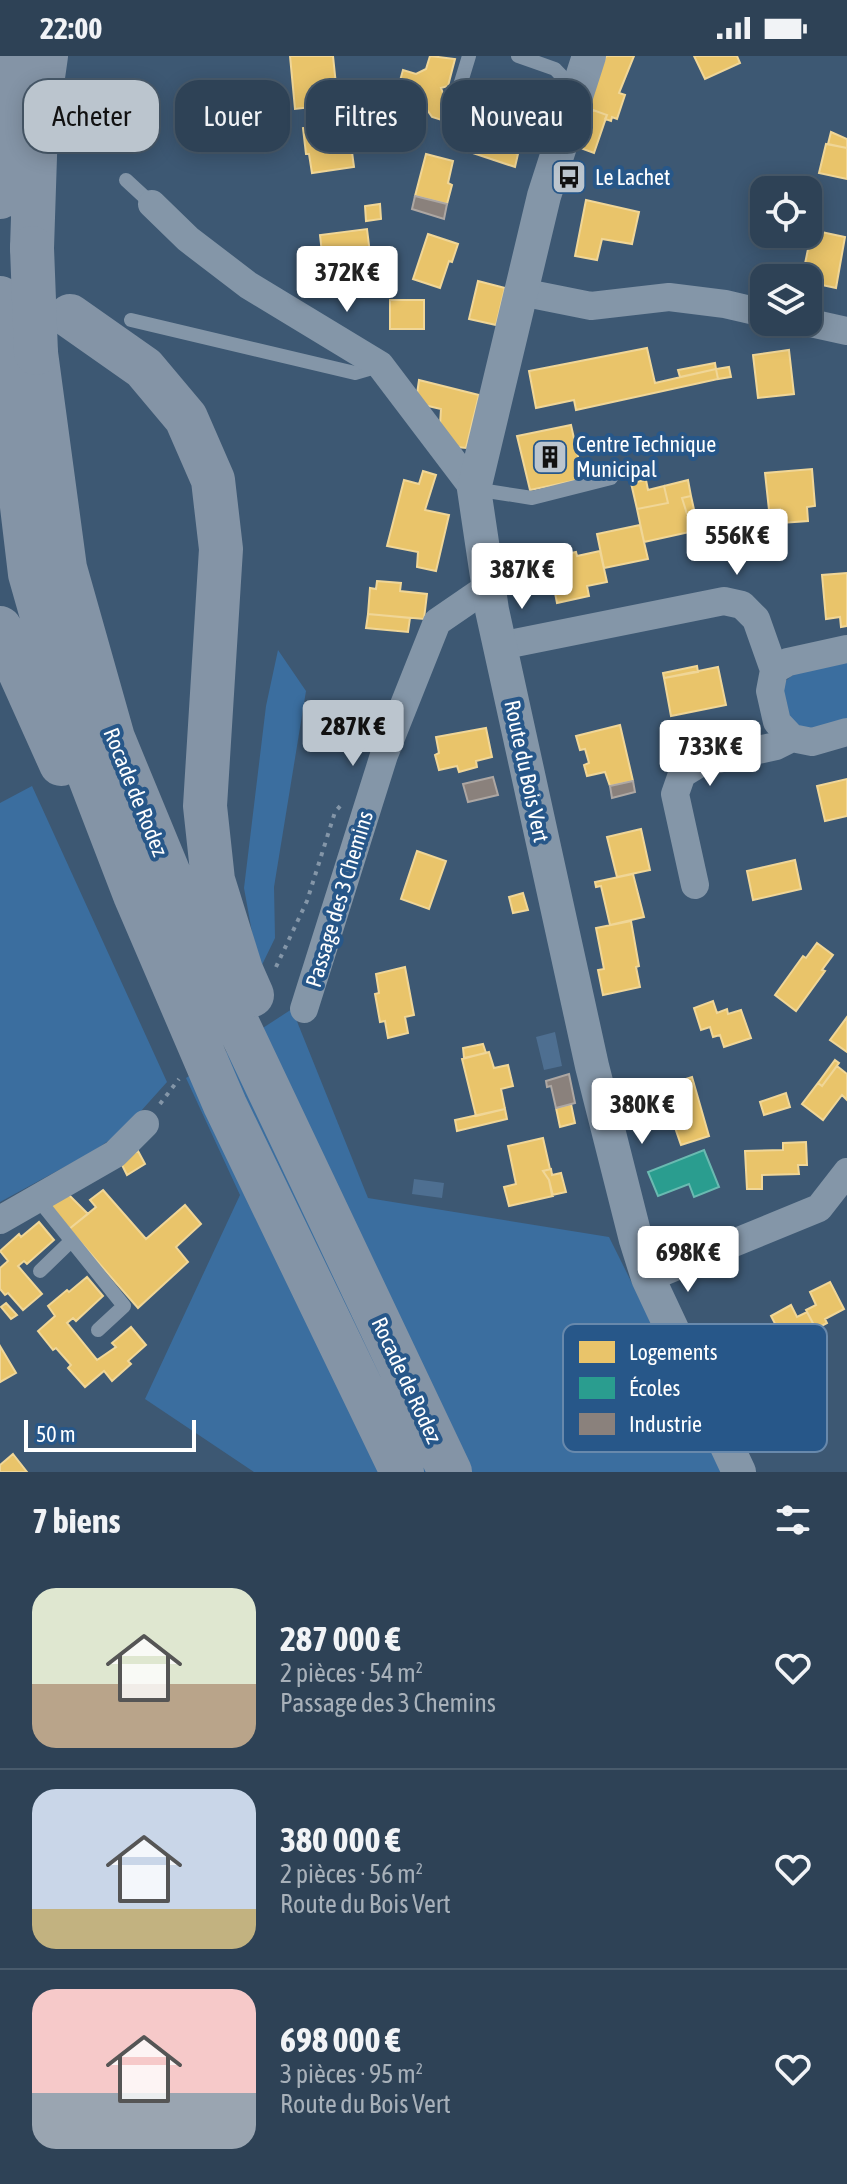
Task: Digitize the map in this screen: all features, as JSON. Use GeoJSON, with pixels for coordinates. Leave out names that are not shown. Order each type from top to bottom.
{"type":"FeatureCollection","features":[{"type":"Feature","properties":{"kind":"highway"},"geometry":{"type":"LineString","coordinates":[[0,197],[11,56]]}},
{"type":"Feature","properties":{"kind":"highway","name":"Rocade de Rodez"},"geometry":{"type":"LineString","coordinates":[[46,56],[36,126],[32,248],[13,330],[30,574],[82,757],[135,895],[225,1105],[402,1472]]}},
{"type":"Feature","properties":{"kind":"highway"},"geometry":{"type":"LineString","coordinates":[[70,316],[144,368],[186,418],[213,480],[221,549],[205,806],[213,880],[241,970],[298,1105],[372,1307]]}},
{"type":"Feature","properties":{"kind":"highway","name":"Rocade de Rodez"},"geometry":{"type":"LineString","coordinates":[[13,330],[65,568],[113,738],[186,915],[450,1472]]}},
{"type":"Feature","properties":{"kind":"highway"},"geometry":{"type":"LineString","coordinates":[[0,628],[102,856],[225,1105]]}},
{"type":"Feature","properties":{"kind":"street","name":"Route du Bois Vert"},"geometry":{"type":"LineString","coordinates":[[580,80],[589,56]]}},
{"type":"Feature","properties":{"kind":"street","name":"Route du Bois Vert"},"geometry":{"type":"LineString","coordinates":[[557,152],[544,196],[474,489],[500,646],[592,1066],[636,1240],[648,1278],[670,1324]]}},
{"type":"Feature","properties":{"kind":"street"},"geometry":{"type":"LineString","coordinates":[[152,204],[188,239],[248,285],[380,365],[474,489]]}},
{"type":"Feature","properties":{"kind":"street"},"geometry":{"type":"LineString","coordinates":[[521,292],[591,306],[669,297],[750,310]]}},
{"type":"Feature","properties":{"kind":"street"},"geometry":{"type":"LineString","coordinates":[[822,326],[847,331]]}},
{"type":"Feature","properties":{"kind":"street","name":"Passage des 3 Chemins"},"geometry":{"type":"LineString","coordinates":[[304,1009],[384,755],[437,622],[488,587]]}},
{"type":"Feature","properties":{"kind":"street"},"geometry":{"type":"LineString","coordinates":[[500,646],[724,601],[742,605],[756,619],[774,670],[770,691],[777,722],[792,738],[812,742],[847,732]]}},
{"type":"Feature","properties":{"kind":"street"},"geometry":{"type":"LineString","coordinates":[[774,670],[788,662],[847,649]]}},
{"type":"Feature","properties":{"kind":"street"},"geometry":{"type":"LineString","coordinates":[[695,885],[675,794],[682,774],[700,763],[776,746],[792,738]]}},
{"type":"Feature","properties":{"kind":"street"},"geometry":{"type":"LineString","coordinates":[[0,1220],[115,1154],[145,1124]]}},
{"type":"Feature","properties":{"kind":"street"},"geometry":{"type":"LineString","coordinates":[[648,1278],[819,1208],[847,1172]]}},
{"type":"Feature","properties":{"kind":"street","name":"Route du Bois Vert"},"geometry":{"type":"LineString","coordinates":[[730,1452],[739,1472]]}},
{"type":"Feature","properties":{"kind":"lane"},"geometry":{"type":"LineString","coordinates":[[462,80],[469,56]]}},
{"type":"Feature","properties":{"kind":"lane"},"geometry":{"type":"LineString","coordinates":[[518,56],[555,69],[566,80]]}},
{"type":"Feature","properties":{"kind":"lane"},"geometry":{"type":"LineString","coordinates":[[126,180],[152,204]]}},
{"type":"Feature","properties":{"kind":"lane"},"geometry":{"type":"LineString","coordinates":[[131,320],[355,373],[380,365]]}},
{"type":"Feature","properties":{"kind":"lane"},"geometry":{"type":"LineString","coordinates":[[474,489],[532,498],[611,478]]}},
{"type":"Feature","properties":{"kind":"lane"},"geometry":{"type":"LineString","coordinates":[[38,1199],[124,1306],[98,1330]]}},
{"type":"Feature","properties":{"kind":"lane"},"geometry":{"type":"LineString","coordinates":[[40,1271],[70,1242]]}},
{"type":"Feature","properties":{"kind":"path"},"geometry":{"type":"LineString","coordinates":[[145,1124],[183,1074]]}},
{"type":"Feature","properties":{"kind":"shaded area"},"geometry":{"type":"Polygon","coordinates":[[[278,650],[306,691],[274,887],[275,938],[259,971],[244,888],[266,706],[278,650]]]}},
{"type":"Feature","properties":{"kind":"shaded area"},"geometry":{"type":"Polygon","coordinates":[[[847,662],[847,721],[813,731],[790,722],[781,687],[787,680],[811,668],[847,662]]]}},
{"type":"Feature","properties":{"kind":"shaded area"},"geometry":{"type":"Polygon","coordinates":[[[32,786],[167,1082],[123,1131],[92,1152],[0,1202],[0,803],[32,786]]]}},
{"type":"Feature","properties":{"kind":"shaded area"},"geometry":{"type":"Polygon","coordinates":[[[292,1009],[368,1198],[609,1237],[652,1324],[563,1324],[563,1452],[716,1452],[726,1472],[254,1472],[145,1399],[240,1195],[186,1078],[292,1009]]]}},
{"type":"Feature","properties":{"kind":"shaded area"},"geometry":{"type":"Polygon","coordinates":[[[555,1032],[562,1066],[544,1070],[536,1037],[555,1032]]]}},
{"type":"Feature","properties":{"kind":"shaded area"},"geometry":{"type":"Polygon","coordinates":[[[414,1179],[444,1183],[442,1198],[412,1194],[414,1179]]]}},
{"type":"Feature","properties":{"kind":"building: Logements"},"geometry":{"type":"Polygon","coordinates":[[[290,56],[333,56],[336,80],[306,80],[306,108],[295,109],[290,56]]]}},
{"type":"Feature","properties":{"kind":"building: Logements"},"geometry":{"type":"Polygon","coordinates":[[[430,56],[455,59],[450,80],[442,80],[442,120],[432,117],[426,108],[426,80],[400,80],[403,70],[416,74],[426,69],[430,56]]]}},
{"type":"Feature","properties":{"kind":"building: Logements"},"geometry":{"type":"Polygon","coordinates":[[[606,56],[634,56],[619,93],[625,95],[617,119],[605,119],[607,115],[591,109],[591,91],[606,56]]]}},
{"type":"Feature","properties":{"kind":"building: Logements"},"geometry":{"type":"Polygon","coordinates":[[[694,56],[737,56],[740,63],[705,79],[694,56]]]}},
{"type":"Feature","properties":{"kind":"building: Logements"},"geometry":{"type":"Polygon","coordinates":[[[593,110],[607,115],[594,153],[591,152],[593,110]]]}},
{"type":"Feature","properties":{"kind":"building: Logements"},"geometry":{"type":"Polygon","coordinates":[[[303,128],[306,128],[306,152],[352,152],[354,167],[312,173],[309,154],[306,154],[303,128]]]}},
{"type":"Feature","properties":{"kind":"building: Logements"},"geometry":{"type":"Polygon","coordinates":[[[831,132],[847,139],[847,148],[828,144],[831,132]]]}},
{"type":"Feature","properties":{"kind":"building: Logements"},"geometry":{"type":"Polygon","coordinates":[[[826,144],[847,148],[847,179],[819,173],[826,144]]]}},
{"type":"Feature","properties":{"kind":"building: Logements"},"geometry":{"type":"Polygon","coordinates":[[[470,152],[518,154],[515,167],[470,152]]]}},
{"type":"Feature","properties":{"kind":"building: Logements"},"geometry":{"type":"Polygon","coordinates":[[[426,154],[453,161],[447,204],[415,196],[426,154]]]}},
{"type":"Feature","properties":{"kind":"building: Logements"},"geometry":{"type":"Polygon","coordinates":[[[586,200],[639,212],[632,244],[602,239],[597,260],[575,256],[586,200]]]}},
{"type":"Feature","properties":{"kind":"building: Logements"},"geometry":{"type":"Polygon","coordinates":[[[380,204],[381,219],[366,221],[365,206],[380,204]]]}},
{"type":"Feature","properties":{"kind":"building: Logements"},"geometry":{"type":"Polygon","coordinates":[[[367,229],[374,286],[344,289],[340,259],[323,262],[320,235],[367,229]]]}},
{"type":"Feature","properties":{"kind":"building: Logements"},"geometry":{"type":"Polygon","coordinates":[[[822,232],[845,237],[836,288],[822,285],[822,264],[805,264],[808,248],[822,248],[822,232]]]}},
{"type":"Feature","properties":{"kind":"building: Logements"},"geometry":{"type":"Polygon","coordinates":[[[428,234],[458,244],[440,288],[413,279],[428,234]]]}},
{"type":"Feature","properties":{"kind":"building: Logements"},"geometry":{"type":"Polygon","coordinates":[[[478,281],[505,288],[496,325],[469,319],[478,281]]]}},
{"type":"Feature","properties":{"kind":"building: Logements"},"geometry":{"type":"Polygon","coordinates":[[[390,300],[424,300],[424,329],[390,329],[390,300]]]}},
{"type":"Feature","properties":{"kind":"building: Logements"},"geometry":{"type":"Polygon","coordinates":[[[647,348],[655,383],[716,369],[718,379],[576,410],[574,400],[536,408],[529,371],[647,348]]]}},
{"type":"Feature","properties":{"kind":"building: Logements"},"geometry":{"type":"Polygon","coordinates":[[[789,350],[794,394],[758,398],[753,355],[789,350]]]}},
{"type":"Feature","properties":{"kind":"building: Logements"},"geometry":{"type":"Polygon","coordinates":[[[715,363],[716,369],[680,377],[678,370],[715,363]]]}},
{"type":"Feature","properties":{"kind":"building: Logements"},"geometry":{"type":"Polygon","coordinates":[[[729,367],[731,377],[718,379],[716,369],[729,367]]]}},
{"type":"Feature","properties":{"kind":"building: Logements"},"geometry":{"type":"Polygon","coordinates":[[[419,380],[479,395],[466,448],[457,447],[440,425],[441,409],[424,405],[417,394],[419,380]]]}},
{"type":"Feature","properties":{"kind":"building: Logements","name":"Centre Technique Municipal"},"geometry":{"type":"Polygon","coordinates":[[[571,425],[583,479],[530,490],[517,436],[571,425]]]}},
{"type":"Feature","properties":{"kind":"building: Logements"},"geometry":{"type":"Polygon","coordinates":[[[812,469],[815,506],[807,507],[808,521],[781,523],[780,509],[769,510],[765,473],[812,469]]]}},
{"type":"Feature","properties":{"kind":"building: Logements"},"geometry":{"type":"Polygon","coordinates":[[[423,471],[436,475],[425,510],[449,515],[436,571],[417,567],[418,552],[387,546],[404,480],[419,484],[423,471]]]}},
{"type":"Feature","properties":{"kind":"building: Logements"},"geometry":{"type":"Polygon","coordinates":[[[646,480],[648,490],[664,486],[668,503],[637,509],[631,483],[646,480]]]}},
{"type":"Feature","properties":{"kind":"building: Logements"},"geometry":{"type":"Polygon","coordinates":[[[688,480],[691,496],[682,498],[687,514],[691,514],[694,531],[644,542],[637,509],[668,503],[664,486],[688,480]]]}},
{"type":"Feature","properties":{"kind":"building: Logements"},"geometry":{"type":"Polygon","coordinates":[[[691,496],[695,514],[687,514],[682,498],[691,496]]]}},
{"type":"Feature","properties":{"kind":"building: Logements"},"geometry":{"type":"Polygon","coordinates":[[[780,509],[781,523],[770,525],[769,510],[780,509]]]}},
{"type":"Feature","properties":{"kind":"building: Logements"},"geometry":{"type":"Polygon","coordinates":[[[640,525],[648,559],[604,568],[597,534],[640,525]]]}},
{"type":"Feature","properties":{"kind":"building: Logements"},"geometry":{"type":"Polygon","coordinates":[[[600,551],[607,582],[587,586],[589,596],[557,603],[548,558],[600,551]]]}},
{"type":"Feature","properties":{"kind":"building: Logements"},"geometry":{"type":"Polygon","coordinates":[[[847,573],[847,626],[841,627],[840,617],[826,619],[822,575],[847,573]]]}},
{"type":"Feature","properties":{"kind":"building: Logements"},"geometry":{"type":"Polygon","coordinates":[[[377,581],[401,583],[400,591],[427,594],[424,619],[368,614],[370,588],[376,589],[377,581]]]}},
{"type":"Feature","properties":{"kind":"building: Logements"},"geometry":{"type":"Polygon","coordinates":[[[368,614],[410,618],[408,632],[366,628],[368,614]]]}},
{"type":"Feature","properties":{"kind":"building: Logements"},"geometry":{"type":"Polygon","coordinates":[[[697,666],[698,672],[664,678],[663,673],[697,666]]]}},
{"type":"Feature","properties":{"kind":"building: Logements"},"geometry":{"type":"Polygon","coordinates":[[[718,667],[726,705],[671,716],[664,678],[718,667]]]}},
{"type":"Feature","properties":{"kind":"building: Logements"},"geometry":{"type":"Polygon","coordinates":[[[620,725],[633,781],[610,786],[605,772],[587,776],[584,765],[589,763],[585,749],[580,750],[576,736],[620,725]]]}},
{"type":"Feature","properties":{"kind":"building: Logements"},"geometry":{"type":"Polygon","coordinates":[[[486,728],[492,757],[476,761],[477,767],[459,772],[457,766],[439,770],[435,755],[439,753],[436,737],[486,728]]]}},
{"type":"Feature","properties":{"kind":"building: Logements"},"geometry":{"type":"Polygon","coordinates":[[[847,779],[847,816],[825,821],[817,786],[847,779]]]}},
{"type":"Feature","properties":{"kind":"building: Logements"},"geometry":{"type":"Polygon","coordinates":[[[641,829],[650,870],[617,877],[607,837],[641,829]]]}},
{"type":"Feature","properties":{"kind":"building: Logements"},"geometry":{"type":"Polygon","coordinates":[[[417,851],[446,861],[429,909],[401,899],[417,851]]]}},
{"type":"Feature","properties":{"kind":"building: Logements"},"geometry":{"type":"Polygon","coordinates":[[[795,860],[801,889],[753,900],[747,871],[795,860]]]}},
{"type":"Feature","properties":{"kind":"building: Logements"},"geometry":{"type":"Polygon","coordinates":[[[633,874],[644,917],[610,925],[601,886],[596,887],[595,882],[633,874]]]}},
{"type":"Feature","properties":{"kind":"building: Logements"},"geometry":{"type":"Polygon","coordinates":[[[523,893],[528,910],[513,913],[509,897],[523,893]]]}},
{"type":"Feature","properties":{"kind":"building: Logements"},"geometry":{"type":"Polygon","coordinates":[[[631,921],[640,987],[603,995],[598,970],[604,969],[596,928],[631,921]]]}},
{"type":"Feature","properties":{"kind":"building: Logements"},"geometry":{"type":"Polygon","coordinates":[[[817,943],[833,955],[796,1011],[775,995],[803,956],[806,958],[817,943]]]}},
{"type":"Feature","properties":{"kind":"building: Logements"},"geometry":{"type":"Polygon","coordinates":[[[405,967],[414,1015],[405,1017],[408,1033],[388,1038],[385,1021],[380,1022],[375,994],[379,993],[376,974],[405,967]]]}},
{"type":"Feature","properties":{"kind":"building: Logements"},"geometry":{"type":"Polygon","coordinates":[[[713,1001],[717,1013],[727,1009],[728,1014],[741,1010],[751,1038],[724,1047],[720,1035],[713,1037],[710,1027],[701,1030],[694,1008],[713,1001]]]}},
{"type":"Feature","properties":{"kind":"building: Logements"},"geometry":{"type":"Polygon","coordinates":[[[847,1017],[847,1052],[830,1040],[847,1017]]]}},
{"type":"Feature","properties":{"kind":"building: Logements"},"geometry":{"type":"Polygon","coordinates":[[[483,1044],[486,1053],[464,1058],[463,1048],[483,1044]]]}},
{"type":"Feature","properties":{"kind":"building: Logements"},"geometry":{"type":"Polygon","coordinates":[[[489,1052],[494,1068],[508,1065],[513,1086],[501,1089],[505,1109],[476,1116],[462,1059],[489,1052]]]}},
{"type":"Feature","properties":{"kind":"building: Logements"},"geometry":{"type":"Polygon","coordinates":[[[835,1060],[839,1063],[822,1086],[818,1083],[835,1060]]]}},
{"type":"Feature","properties":{"kind":"building: Logements"},"geometry":{"type":"Polygon","coordinates":[[[837,1066],[847,1074],[847,1100],[842,1095],[823,1120],[802,1104],[818,1083],[822,1086],[837,1066]]]}},
{"type":"Feature","properties":{"kind":"building: Logements"},"geometry":{"type":"Polygon","coordinates":[[[692,1077],[709,1136],[681,1145],[661,1087],[692,1077]]]}},
{"type":"Feature","properties":{"kind":"building: Logements"},"geometry":{"type":"Polygon","coordinates":[[[786,1093],[790,1107],[764,1115],[760,1102],[786,1093]]]}},
{"type":"Feature","properties":{"kind":"building: Logements"},"geometry":{"type":"Polygon","coordinates":[[[571,1104],[575,1123],[560,1127],[556,1108],[571,1104]]]}},
{"type":"Feature","properties":{"kind":"building: Logements"},"geometry":{"type":"Polygon","coordinates":[[[505,1109],[507,1119],[457,1131],[455,1120],[505,1109]]]}},
{"type":"Feature","properties":{"kind":"building: Logements"},"geometry":{"type":"Polygon","coordinates":[[[543,1138],[550,1169],[543,1171],[553,1196],[509,1206],[504,1187],[516,1184],[508,1146],[543,1138]]]}},
{"type":"Feature","properties":{"kind":"building: Logements"},"geometry":{"type":"Polygon","coordinates":[[[806,1142],[807,1165],[798,1165],[799,1174],[762,1175],[762,1189],[747,1189],[745,1151],[783,1150],[783,1143],[806,1142]]]}},
{"type":"Feature","properties":{"kind":"building: Logements"},"geometry":{"type":"Polygon","coordinates":[[[138,1151],[145,1164],[127,1175],[120,1161],[138,1151]]]}},
{"type":"Feature","properties":{"kind":"building: Logements"},"geometry":{"type":"Polygon","coordinates":[[[551,1169],[552,1175],[561,1173],[566,1192],[552,1195],[549,1180],[543,1171],[551,1169]]]}},
{"type":"Feature","properties":{"kind":"building: Logements"},"geometry":{"type":"Polygon","coordinates":[[[103,1190],[146,1239],[185,1205],[201,1224],[176,1247],[188,1262],[138,1308],[69,1229],[96,1207],[90,1200],[103,1190]]]}},
{"type":"Feature","properties":{"kind":"building: Logements"},"geometry":{"type":"Polygon","coordinates":[[[66,1192],[88,1214],[69,1229],[49,1205],[66,1192]]]}},
{"type":"Feature","properties":{"kind":"building: Logements"},"geometry":{"type":"Polygon","coordinates":[[[39,1222],[54,1240],[27,1264],[24,1261],[18,1266],[42,1294],[23,1310],[8,1293],[5,1295],[0,1289],[0,1268],[8,1261],[0,1251],[39,1222]]]}},
{"type":"Feature","properties":{"kind":"building: Logements"},"geometry":{"type":"Polygon","coordinates":[[[87,1277],[103,1296],[76,1321],[73,1318],[67,1323],[97,1360],[116,1347],[112,1343],[131,1327],[146,1345],[112,1381],[104,1371],[85,1387],[68,1368],[71,1365],[56,1348],[53,1350],[38,1331],[55,1316],[48,1306],[87,1277]]]}},
{"type":"Feature","properties":{"kind":"building: Logements"},"geometry":{"type":"Polygon","coordinates":[[[830,1282],[844,1309],[825,1319],[825,1324],[813,1324],[806,1310],[816,1305],[810,1292],[830,1282]]]}},
{"type":"Feature","properties":{"kind":"building: Logements"},"geometry":{"type":"Polygon","coordinates":[[[6,1303],[17,1315],[11,1319],[1,1307],[6,1303]]]}},
{"type":"Feature","properties":{"kind":"building: Logements"},"geometry":{"type":"Polygon","coordinates":[[[791,1305],[797,1317],[807,1312],[813,1324],[775,1324],[771,1316],[791,1305]]]}},
{"type":"Feature","properties":{"kind":"building: Logements"},"geometry":{"type":"Polygon","coordinates":[[[0,1346],[16,1373],[0,1382],[0,1346]]]}},
{"type":"Feature","properties":{"kind":"building: Logements"},"geometry":{"type":"Polygon","coordinates":[[[13,1454],[27,1472],[0,1472],[0,1465],[13,1454]]]}},
{"type":"Feature","properties":{"kind":"building: Écoles"},"geometry":{"type":"Polygon","coordinates":[[[704,1150],[719,1187],[694,1197],[689,1184],[658,1196],[648,1172],[704,1150]]]}},
{"type":"Feature","properties":{"kind":"building: Industrie"},"geometry":{"type":"Polygon","coordinates":[[[415,196],[447,204],[444,219],[412,209],[415,196]]]}},
{"type":"Feature","properties":{"kind":"building: Industrie"},"geometry":{"type":"Polygon","coordinates":[[[493,777],[498,795],[468,802],[463,784],[493,777]]]}},
{"type":"Feature","properties":{"kind":"building: Industrie"},"geometry":{"type":"Polygon","coordinates":[[[633,781],[635,792],[612,798],[610,786],[633,781]]]}},
{"type":"Feature","properties":{"kind":"building: Industrie"},"geometry":{"type":"Polygon","coordinates":[[[569,1074],[575,1103],[556,1108],[551,1086],[547,1087],[546,1081],[569,1074]]]}},
{"type":"Feature","properties":{"kind":"place","name":"Le Lachet"},"geometry":{"type":"Point","coordinates":[569,177]}},
{"type":"Feature","properties":{"kind":"place","name":"Centre Technique Municipal"},"geometry":{"type":"Point","coordinates":[550,457]}}]}
